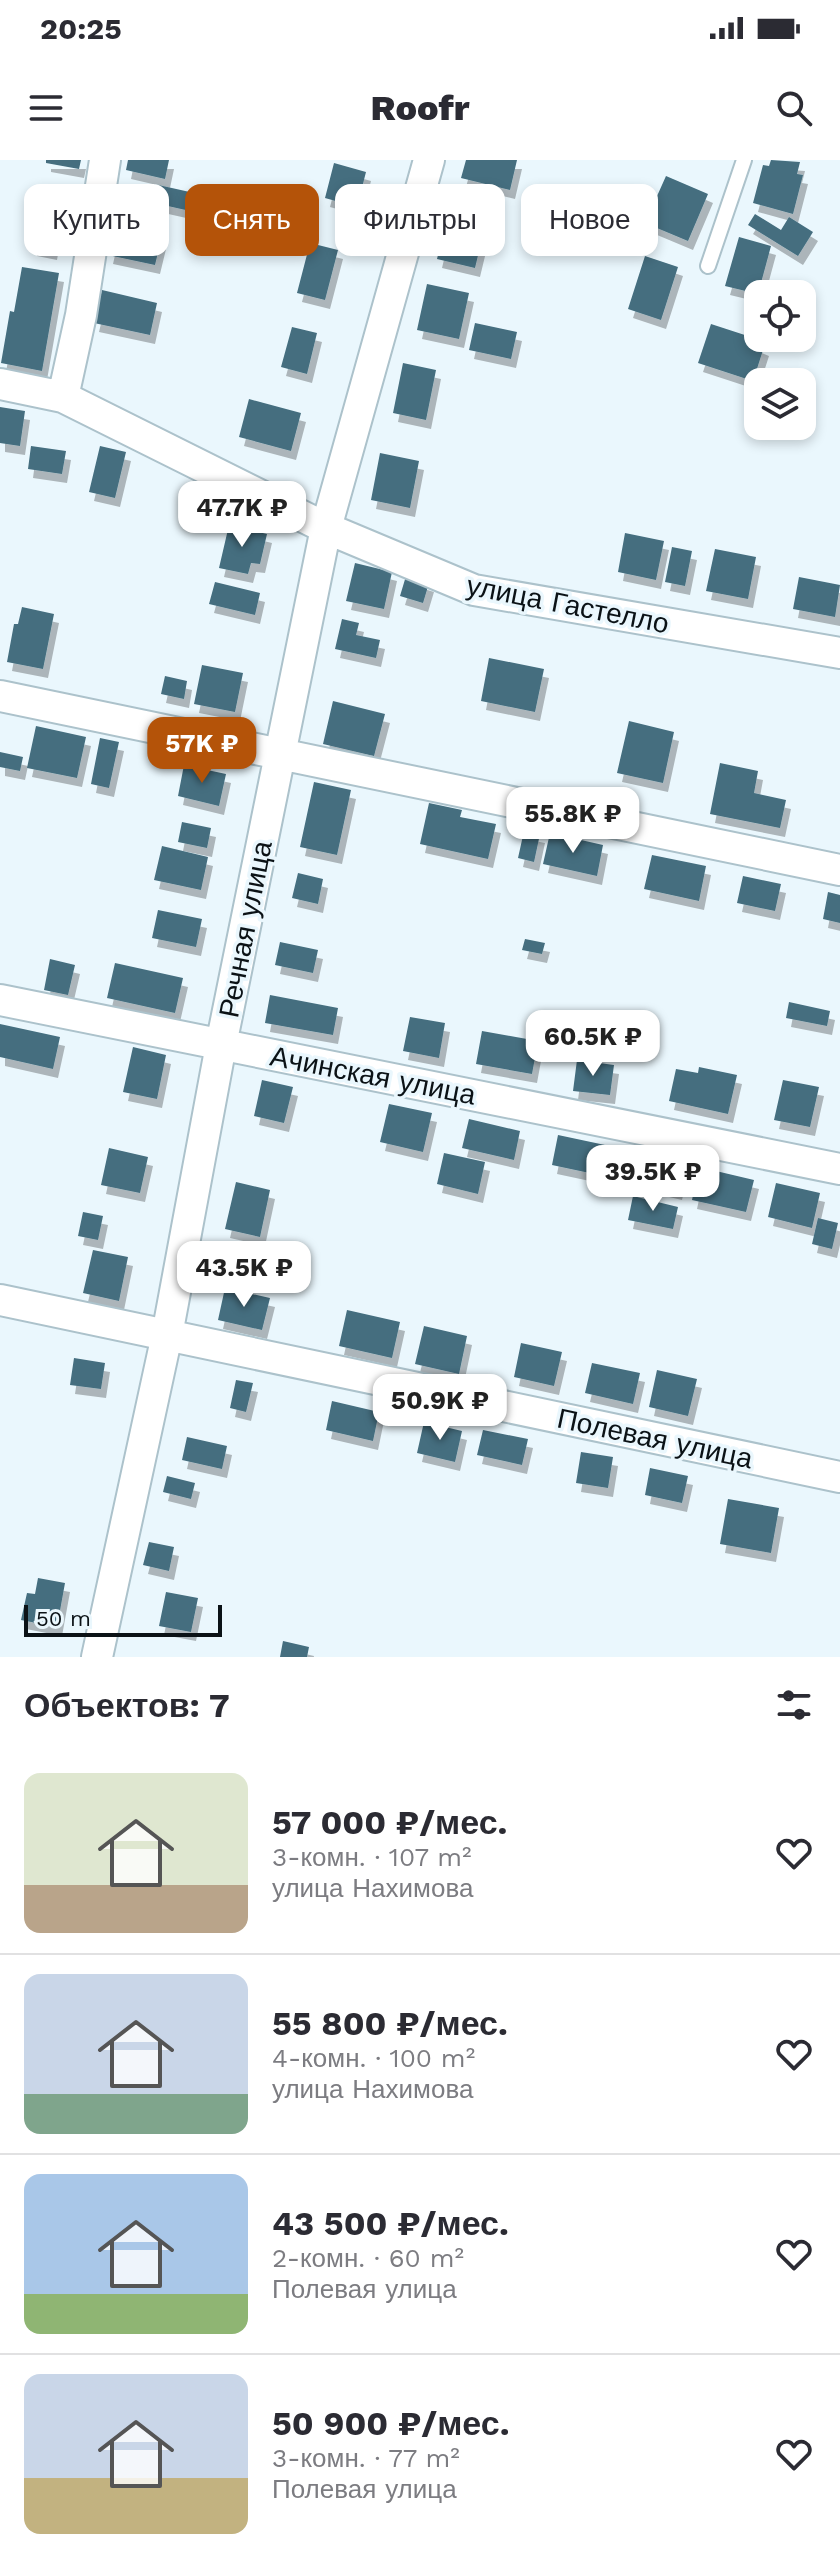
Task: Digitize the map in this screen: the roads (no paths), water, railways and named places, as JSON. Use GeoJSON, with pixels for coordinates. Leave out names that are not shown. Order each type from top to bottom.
{"type":"FeatureCollection","features":[{"type":"Feature","properties":{"kind":"street"},"geometry":{"type":"LineString","coordinates":[[63,397],[81,315],[105,160]]}},
{"type":"Feature","properties":{"kind":"street","name":"Речная улица"},"geometry":{"type":"LineString","coordinates":[[97,1657],[167,1335],[221,1045],[326,528],[429,160]]}},
{"type":"Feature","properties":{"kind":"street","name":"улица Гастелло"},"geometry":{"type":"LineString","coordinates":[[0,384],[63,397],[326,528],[474,590],[840,653]]}},
{"type":"Feature","properties":{"kind":"street"},"geometry":{"type":"LineString","coordinates":[[0,696],[840,870]]}},
{"type":"Feature","properties":{"kind":"street","name":"Ачинская улица"},"geometry":{"type":"LineString","coordinates":[[0,1000],[840,1169]]}},
{"type":"Feature","properties":{"kind":"street","name":"Полевая улица"},"geometry":{"type":"LineString","coordinates":[[0,1300],[840,1477]]}},
{"type":"Feature","properties":{"kind":"lane"},"geometry":{"type":"LineString","coordinates":[[708,266],[744,160]]}}]}
